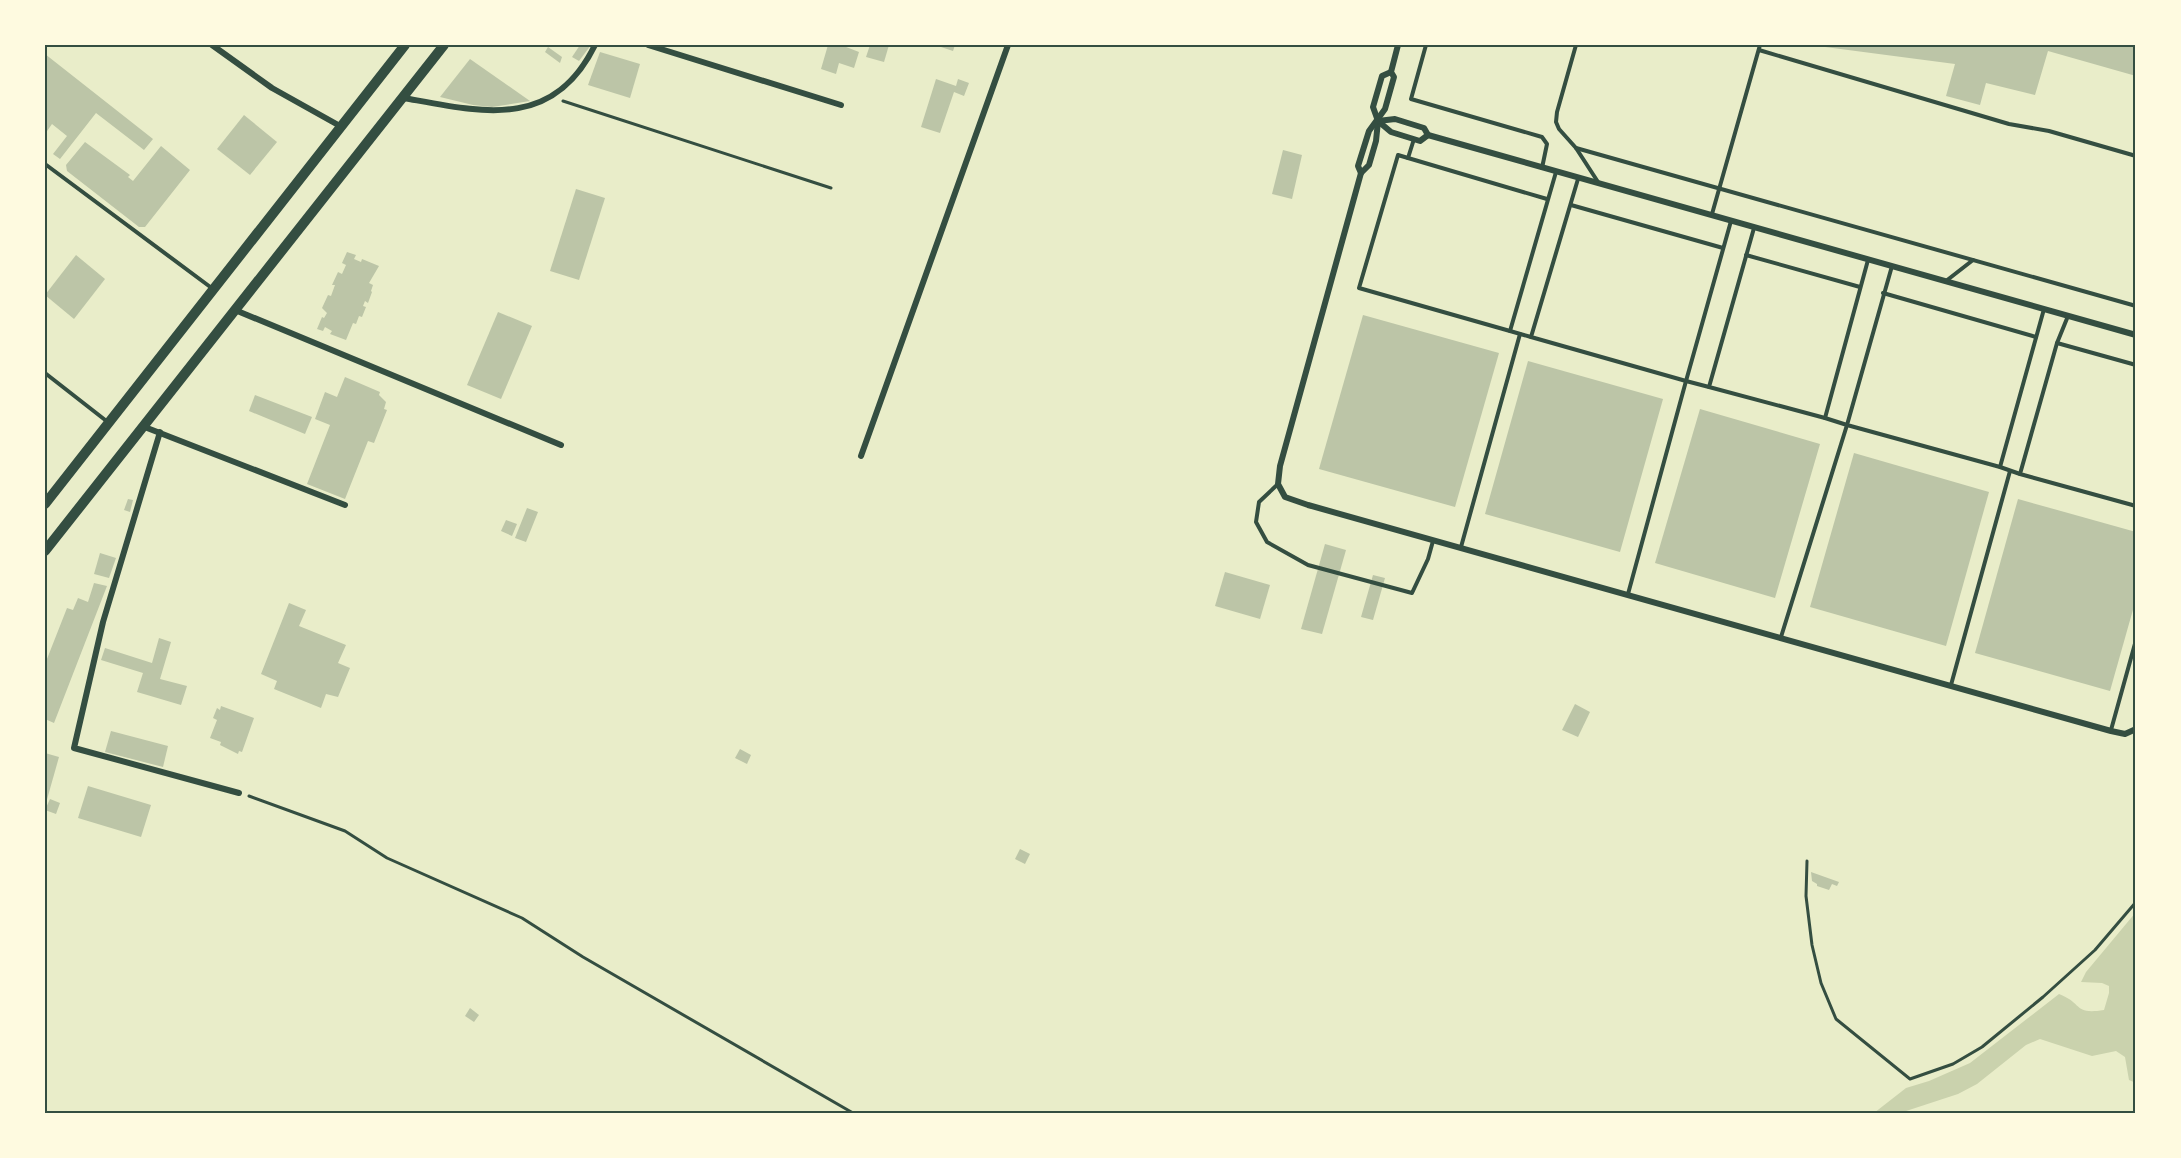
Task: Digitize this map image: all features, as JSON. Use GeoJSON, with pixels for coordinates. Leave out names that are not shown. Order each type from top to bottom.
{"type":"FeatureCollection","features":[{"type":"Feature","properties":{"kind":"main road"},"geometry":{"type":"LineString","coordinates":[[45,504],[405,45]]}},
{"type":"Feature","properties":{"kind":"main road"},"geometry":{"type":"LineString","coordinates":[[45,551],[444,45]]}},
{"type":"Feature","properties":{"kind":"street"},"geometry":{"type":"LineString","coordinates":[[212,45],[272,88],[340,126]]}},
{"type":"Feature","properties":{"kind":"street"},"geometry":{"type":"LineString","coordinates":[[404,98],[474,110],[499,111],[526,106],[552,97],[588,59],[595,45]]}},
{"type":"Feature","properties":{"kind":"street"},"geometry":{"type":"LineString","coordinates":[[648,45],[841,105]]}},
{"type":"Feature","properties":{"kind":"street"},"geometry":{"type":"LineString","coordinates":[[861,456],[1008,45]]}},
{"type":"Feature","properties":{"kind":"street"},"geometry":{"type":"LineString","coordinates":[[1361,173],[1358,166],[1369,131],[1385,109],[1394,77],[1391,72],[1398,45]]}},
{"type":"Feature","properties":{"kind":"street"},"geometry":{"type":"LineString","coordinates":[[1391,72],[1382,76],[1373,107],[1378,121],[1372,157],[1369,165],[1361,173],[1280,466],[1278,484],[1285,497],[2111,731],[2125,734],[2136,730]]}},
{"type":"Feature","properties":{"kind":"street"},"geometry":{"type":"LineString","coordinates":[[1378,121],[1395,119],[1424,128],[1428,135],[2136,335]]}},
{"type":"Feature","properties":{"kind":"street"},"geometry":{"type":"LineString","coordinates":[[1378,121],[1391,132],[1420,141],[1428,135]]}},
{"type":"Feature","properties":{"kind":"street"},"geometry":{"type":"LineString","coordinates":[[235,310],[561,446]]}},
{"type":"Feature","properties":{"kind":"street"},"geometry":{"type":"LineString","coordinates":[[142,426],[345,505]]}},
{"type":"Feature","properties":{"kind":"street"},"geometry":{"type":"LineString","coordinates":[[160,432],[104,622],[74,748],[239,793]]}},
{"type":"Feature","properties":{"kind":"lane"},"geometry":{"type":"LineString","coordinates":[[1426,45],[1411,99],[1542,136],[1547,144],[1542,168]]}},
{"type":"Feature","properties":{"kind":"lane"},"geometry":{"type":"LineString","coordinates":[[1576,45],[1556,122],[1558,129],[1576,148],[1600,185]]}},
{"type":"Feature","properties":{"kind":"lane"},"geometry":{"type":"LineString","coordinates":[[1711,216],[1759,48],[2000,121],[2049,131],[2136,156]]}},
{"type":"Feature","properties":{"kind":"lane"},"geometry":{"type":"LineString","coordinates":[[1408,158],[1414,139]]}},
{"type":"Feature","properties":{"kind":"lane"},"geometry":{"type":"LineString","coordinates":[[1576,148],[2136,306]]}},
{"type":"Feature","properties":{"kind":"lane"},"geometry":{"type":"LineString","coordinates":[[1547,199],[1398,155],[1359,288],[2136,506]]}},
{"type":"Feature","properties":{"kind":"lane"},"geometry":{"type":"LineString","coordinates":[[45,164],[214,290]]}},
{"type":"Feature","properties":{"kind":"lane"},"geometry":{"type":"LineString","coordinates":[[1510,331],[1556,172]]}},
{"type":"Feature","properties":{"kind":"lane"},"geometry":{"type":"LineString","coordinates":[[1531,337],[1578,178]]}},
{"type":"Feature","properties":{"kind":"lane"},"geometry":{"type":"LineString","coordinates":[[1571,205],[1723,248]]}},
{"type":"Feature","properties":{"kind":"lane"},"geometry":{"type":"LineString","coordinates":[[1628,594],[1731,221]]}},
{"type":"Feature","properties":{"kind":"lane"},"geometry":{"type":"LineString","coordinates":[[1709,387],[1754,228]]}},
{"type":"Feature","properties":{"kind":"lane"},"geometry":{"type":"LineString","coordinates":[[1746,255],[1860,287]]}},
{"type":"Feature","properties":{"kind":"lane"},"geometry":{"type":"LineString","coordinates":[[1825,418],[1868,260]]}},
{"type":"Feature","properties":{"kind":"lane"},"geometry":{"type":"LineString","coordinates":[[1945,281],[1973,260]]}},
{"type":"Feature","properties":{"kind":"lane"},"geometry":{"type":"LineString","coordinates":[[1781,637],[1847,424],[1892,266]]}},
{"type":"Feature","properties":{"kind":"lane"},"geometry":{"type":"LineString","coordinates":[[1883,293],[2036,337]]}},
{"type":"Feature","properties":{"kind":"lane"},"geometry":{"type":"LineString","coordinates":[[2000,467],[2044,309]]}},
{"type":"Feature","properties":{"kind":"lane"},"geometry":{"type":"LineString","coordinates":[[2020,474],[2057,343],[2068,316]]}},
{"type":"Feature","properties":{"kind":"lane"},"geometry":{"type":"LineString","coordinates":[[1461,547],[1520,334]]}},
{"type":"Feature","properties":{"kind":"lane"},"geometry":{"type":"LineString","coordinates":[[2057,343],[2136,365]]}},
{"type":"Feature","properties":{"kind":"lane"},"geometry":{"type":"LineString","coordinates":[[45,373],[109,423]]}},
{"type":"Feature","properties":{"kind":"lane"},"geometry":{"type":"LineString","coordinates":[[1951,686],[2010,471]]}},
{"type":"Feature","properties":{"kind":"lane"},"geometry":{"type":"LineString","coordinates":[[1278,484],[1259,502],[1256,522],[1267,542],[1308,566],[1412,593],[1428,559],[1433,540]]}},
{"type":"Feature","properties":{"kind":"lane"},"geometry":{"type":"LineString","coordinates":[[2111,731],[2136,640]]}},
{"type":"Feature","properties":{"kind":"path"},"geometry":{"type":"LineString","coordinates":[[552,97],[831,188]]}},
{"type":"Feature","properties":{"kind":"path"},"geometry":{"type":"LineString","coordinates":[[239,793],[345,831],[387,858],[522,918],[583,957],[853,1113]]}},
{"type":"Feature","properties":{"kind":"path"},"geometry":{"type":"LineString","coordinates":[[1807,861],[1806,896],[1812,945],[1821,983],[1836,1019],[1910,1079],[1953,1064],[1982,1047],[2095,950],[2136,902]]}},
{"type":"Feature","properties":{"kind":"green space"},"geometry":{"type":"Polygon","coordinates":[[[2136,912],[2136,1083],[2129,1080],[2125,1057],[2116,1051],[2092,1056],[2040,1039],[2026,1045],[1977,1084],[1958,1094],[1900,1113],[1874,1113],[1906,1088],[1929,1081],[1970,1063],[2059,994],[2067,997],[2082,1010],[2104,1010],[2109,986],[2102,983],[2081,982],[2086,972],[2136,912]]]}},
{"type":"Feature","properties":{"kind":"building"},"geometry":{"type":"Polygon","coordinates":[[[580,45],[591,45],[579,61],[572,57],[580,45]]]}},
{"type":"Feature","properties":{"kind":"building"},"geometry":{"type":"Polygon","coordinates":[[[828,45],[841,45],[859,52],[854,68],[839,63],[836,74],[821,69],[828,45]]]}},
{"type":"Feature","properties":{"kind":"building"},"geometry":{"type":"Polygon","coordinates":[[[870,45],[889,45],[884,62],[866,57],[870,45]]]}},
{"type":"Feature","properties":{"kind":"building"},"geometry":{"type":"Polygon","coordinates":[[[935,45],[955,45],[953,51],[935,45]]]}},
{"type":"Feature","properties":{"kind":"building"},"geometry":{"type":"Polygon","coordinates":[[[1810,45],[2136,45],[2136,76],[2048,51],[2035,95],[1986,83],[1980,105],[1946,96],[1955,64],[1810,45]]]}},
{"type":"Feature","properties":{"kind":"building"},"geometry":{"type":"Polygon","coordinates":[[[548,47],[562,57],[560,63],[545,52],[548,47]]]}},
{"type":"Feature","properties":{"kind":"building"},"geometry":{"type":"Polygon","coordinates":[[[600,52],[640,64],[630,98],[588,85],[600,52]]]}},
{"type":"Feature","properties":{"kind":"building"},"geometry":{"type":"Polygon","coordinates":[[[45,54],[153,139],[144,150],[96,113],[60,159],[53,154],[67,136],[52,124],[45,134],[45,54]]]}},
{"type":"Feature","properties":{"kind":"building"},"geometry":{"type":"Polygon","coordinates":[[[470,59],[530,101],[492,107],[440,97],[470,59]]]}},
{"type":"Feature","properties":{"kind":"building"},"geometry":{"type":"Polygon","coordinates":[[[936,79],[956,86],[958,79],[969,83],[964,96],[954,92],[940,133],[921,127],[936,79]]]}},
{"type":"Feature","properties":{"kind":"building"},"geometry":{"type":"Polygon","coordinates":[[[244,115],[277,142],[250,175],[217,149],[244,115]]]}},
{"type":"Feature","properties":{"kind":"building"},"geometry":{"type":"Polygon","coordinates":[[[85,142],[130,175],[128,177],[133,181],[161,146],[190,170],[145,227],[139,227],[67,171],[66,165],[85,142]]]}},
{"type":"Feature","properties":{"kind":"building"},"geometry":{"type":"Polygon","coordinates":[[[1283,150],[1302,155],[1292,199],[1272,194],[1283,150]]]}},
{"type":"Feature","properties":{"kind":"building"},"geometry":{"type":"Polygon","coordinates":[[[576,189],[605,198],[579,280],[550,271],[576,189]]]}},
{"type":"Feature","properties":{"kind":"building"},"geometry":{"type":"Polygon","coordinates":[[[347,252],[356,255],[354,259],[361,262],[362,259],[379,266],[369,283],[373,285],[372,292],[368,303],[365,301],[363,306],[366,307],[362,317],[359,316],[356,324],[353,323],[346,340],[330,334],[332,331],[325,327],[323,331],[317,329],[322,317],[324,318],[327,313],[322,308],[328,295],[331,296],[335,285],[332,285],[338,272],[342,274],[346,265],[342,263],[347,252]]]}},
{"type":"Feature","properties":{"kind":"building"},"geometry":{"type":"Polygon","coordinates":[[[76,255],[105,279],[74,319],[45,295],[76,255]]]}},
{"type":"Feature","properties":{"kind":"building"},"geometry":{"type":"Polygon","coordinates":[[[498,312],[532,326],[501,399],[467,385],[498,312]]]}},
{"type":"Feature","properties":{"kind":"building"},"geometry":{"type":"Polygon","coordinates":[[[1363,315],[1499,353],[1455,507],[1319,469],[1363,315]]]}},
{"type":"Feature","properties":{"kind":"building"},"geometry":{"type":"Polygon","coordinates":[[[1528,361],[1663,399],[1620,552],[1485,514],[1528,361]]]}},
{"type":"Feature","properties":{"kind":"building"},"geometry":{"type":"Polygon","coordinates":[[[345,377],[380,392],[379,395],[386,402],[384,409],[387,410],[374,443],[368,441],[345,499],[307,484],[330,425],[315,419],[325,392],[337,397],[345,377]]]}},
{"type":"Feature","properties":{"kind":"building"},"geometry":{"type":"Polygon","coordinates":[[[255,395],[312,417],[305,434],[249,411],[255,395]]]}},
{"type":"Feature","properties":{"kind":"building"},"geometry":{"type":"Polygon","coordinates":[[[1700,409],[1820,444],[1775,598],[1655,563],[1700,409]]]}},
{"type":"Feature","properties":{"kind":"building"},"geometry":{"type":"Polygon","coordinates":[[[1854,453],[1989,492],[1946,646],[1810,607],[1854,453]]]}},
{"type":"Feature","properties":{"kind":"building"},"geometry":{"type":"Polygon","coordinates":[[[128,499],[133,500],[130,512],[124,510],[128,499]]]}},
{"type":"Feature","properties":{"kind":"building"},"geometry":{"type":"Polygon","coordinates":[[[2018,499],[2136,532],[2136,599],[2110,691],[1975,653],[2018,499]]]}},
{"type":"Feature","properties":{"kind":"building"},"geometry":{"type":"Polygon","coordinates":[[[527,508],[538,512],[526,542],[515,538],[527,508]]]}},
{"type":"Feature","properties":{"kind":"building"},"geometry":{"type":"Polygon","coordinates":[[[506,520],[517,524],[512,536],[501,531],[506,520]]]}},
{"type":"Feature","properties":{"kind":"building"},"geometry":{"type":"Polygon","coordinates":[[[1325,544],[1346,550],[1322,634],[1301,629],[1325,544]]]}},
{"type":"Feature","properties":{"kind":"building"},"geometry":{"type":"Polygon","coordinates":[[[100,553],[116,558],[109,578],[94,574],[100,553]]]}},
{"type":"Feature","properties":{"kind":"building"},"geometry":{"type":"Polygon","coordinates":[[[1225,572],[1270,585],[1260,619],[1215,606],[1225,572]]]}},
{"type":"Feature","properties":{"kind":"building"},"geometry":{"type":"Polygon","coordinates":[[[1373,575],[1385,578],[1373,620],[1361,617],[1373,575]]]}},
{"type":"Feature","properties":{"kind":"building"},"geometry":{"type":"Polygon","coordinates":[[[94,583],[107,586],[54,723],[45,719],[45,664],[67,608],[73,610],[78,598],[88,602],[94,583]]]}},
{"type":"Feature","properties":{"kind":"building"},"geometry":{"type":"Polygon","coordinates":[[[289,603],[306,610],[299,626],[346,645],[338,663],[350,668],[338,697],[326,694],[321,708],[274,689],[277,681],[261,674],[289,603]]]}},
{"type":"Feature","properties":{"kind":"building"},"geometry":{"type":"Polygon","coordinates":[[[159,638],[171,642],[160,679],[187,686],[181,705],[137,692],[143,673],[101,660],[105,648],[152,663],[159,638]]]}},
{"type":"Feature","properties":{"kind":"building"},"geometry":{"type":"Polygon","coordinates":[[[1575,704],[1590,712],[1578,737],[1562,730],[1575,704]]]}},
{"type":"Feature","properties":{"kind":"building"},"geometry":{"type":"Polygon","coordinates":[[[221,706],[254,718],[242,752],[239,751],[238,754],[220,745],[221,742],[210,738],[217,720],[213,718],[217,708],[220,710],[221,706]]]}},
{"type":"Feature","properties":{"kind":"building"},"geometry":{"type":"Polygon","coordinates":[[[111,731],[168,746],[163,767],[105,752],[111,731]]]}},
{"type":"Feature","properties":{"kind":"building"},"geometry":{"type":"Polygon","coordinates":[[[740,749],[751,755],[747,764],[735,758],[740,749]]]}},
{"type":"Feature","properties":{"kind":"building"},"geometry":{"type":"Polygon","coordinates":[[[45,753],[59,757],[46,803],[45,803],[45,753]]]}},
{"type":"Feature","properties":{"kind":"building"},"geometry":{"type":"Polygon","coordinates":[[[88,786],[151,805],[141,837],[78,818],[88,786]]]}},
{"type":"Feature","properties":{"kind":"building"},"geometry":{"type":"Polygon","coordinates":[[[50,799],[60,803],[56,814],[45,810],[50,799]]]}},
{"type":"Feature","properties":{"kind":"building"},"geometry":{"type":"Polygon","coordinates":[[[1020,849],[1030,854],[1025,864],[1015,859],[1020,849]]]}},
{"type":"Feature","properties":{"kind":"building"},"geometry":{"type":"Polygon","coordinates":[[[1811,872],[1839,882],[1837,886],[1832,884],[1829,890],[1817,886],[1812,881],[1811,872]]]}},
{"type":"Feature","properties":{"kind":"building"},"geometry":{"type":"Polygon","coordinates":[[[470,1008],[479,1015],[474,1022],[465,1016],[470,1008]]]}}]}
